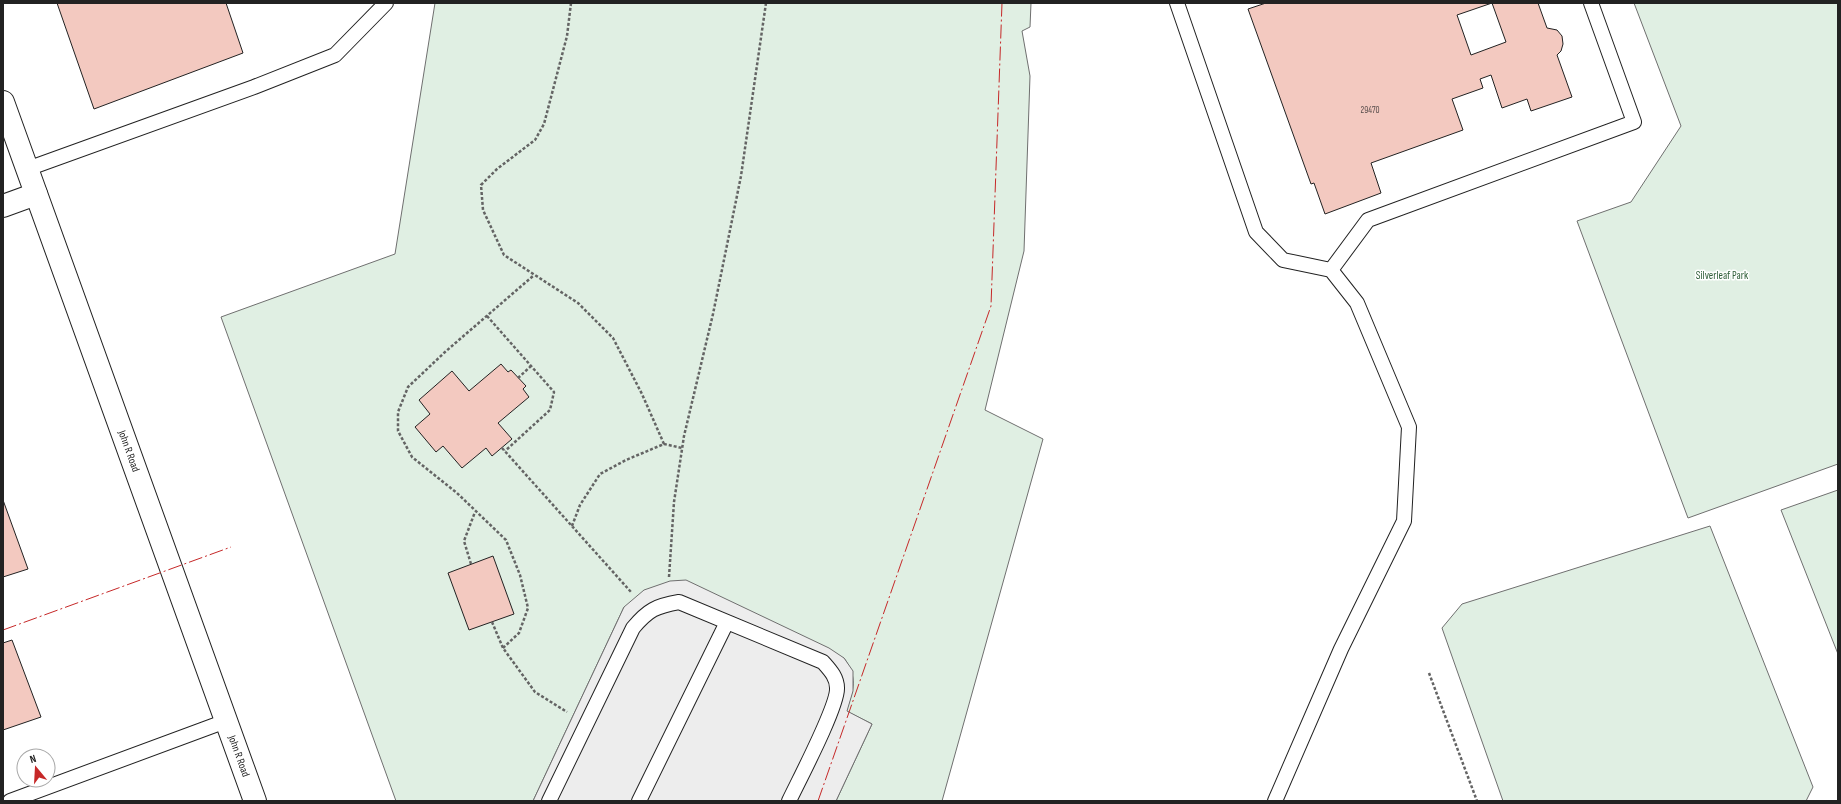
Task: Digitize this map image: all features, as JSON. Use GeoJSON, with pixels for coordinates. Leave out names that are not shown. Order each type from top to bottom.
{"type":"FeatureCollection","features":[{"type":"Feature","properties":{"kind":"main road","name":"John R Road"},"geometry":{"type":"LineString","coordinates":[[3,102],[255,801]]}},
{"type":"Feature","properties":{"kind":"main road"},"geometry":{"type":"LineString","coordinates":[[3,206],[36,194]]}},
{"type":"Feature","properties":{"kind":"lane"},"geometry":{"type":"LineString","coordinates":[[27,169],[254,87],[335,55],[386,3]]}},
{"type":"Feature","properties":{"kind":"lane"},"geometry":{"type":"LineString","coordinates":[[1177,3],[1256,232],[1283,260],[1331,270],[1358,303],[1409,427],[1404,521],[1341,649],[1275,801]]}},
{"type":"Feature","properties":{"kind":"lane"},"geometry":{"type":"LineString","coordinates":[[1331,270],[1368,220],[1634,122],[1591,3]]}},
{"type":"Feature","properties":{"kind":"lane"},"geometry":{"type":"LineString","coordinates":[[549,801],[633,628],[647,612],[662,605],[680,602],[823,662],[833,673],[838,688],[832,710],[789,801]]}},
{"type":"Feature","properties":{"kind":"lane"},"geometry":{"type":"LineString","coordinates":[[639,801],[727,622]]}},
{"type":"Feature","properties":{"kind":"lane"},"geometry":{"type":"LineString","coordinates":[[10,801],[226,721]]}},
{"type":"Feature","properties":{"kind":"path"},"geometry":{"type":"LineString","coordinates":[[571,3],[567,36],[544,124],[535,140],[497,169],[481,185],[483,210],[504,255],[533,276],[578,303],[613,338],[642,394],[664,444]]}},
{"type":"Feature","properties":{"kind":"path"},"geometry":{"type":"LineString","coordinates":[[669,577],[674,502],[682,448],[713,314],[741,176],[766,3]]}},
{"type":"Feature","properties":{"kind":"path"},"geometry":{"type":"LineString","coordinates":[[503,648],[519,633],[528,608],[520,575],[506,540],[475,512],[457,493],[412,457],[398,432],[398,412],[408,387],[533,276]]}},
{"type":"Feature","properties":{"kind":"path"},"geometry":{"type":"LineString","coordinates":[[487,316],[554,392],[550,410],[505,451]]}},
{"type":"Feature","properties":{"kind":"path"},"geometry":{"type":"LineString","coordinates":[[518,378],[531,366]]}},
{"type":"Feature","properties":{"kind":"path"},"geometry":{"type":"LineString","coordinates":[[572,526],[580,505],[600,474],[626,460],[664,444],[682,448]]}},
{"type":"Feature","properties":{"kind":"path"},"geometry":{"type":"LineString","coordinates":[[502,448],[630,592]]}},
{"type":"Feature","properties":{"kind":"path"},"geometry":{"type":"LineString","coordinates":[[471,564],[464,541],[475,512]]}},
{"type":"Feature","properties":{"kind":"path"},"geometry":{"type":"LineString","coordinates":[[492,622],[503,648],[535,692],[568,712]]}},
{"type":"Feature","properties":{"kind":"path"},"geometry":{"type":"LineString","coordinates":[[1429,673],[1477,801]]}},
{"type":"Feature","properties":{"kind":"green space"},"geometry":{"type":"Polygon","coordinates":[[[435,3],[1031,3],[1030,27],[1022,31],[1030,76],[1024,251],[985,410],[1043,439],[942,801],[836,801],[872,724],[846,711],[853,690],[853,678],[844,658],[624,607],[533,801],[396,801],[221,317],[395,254],[435,3]]]}},
{"type":"Feature","properties":{"kind":"green space","name":"Silverleaf Park"},"geometry":{"type":"Polygon","coordinates":[[[1634,3],[1838,3],[1838,464],[1688,518],[1577,221],[1631,202],[1681,126],[1634,3]]]}},
{"type":"Feature","properties":{"kind":"green space"},"geometry":{"type":"Polygon","coordinates":[[[1838,490],[1838,654],[1781,510],[1838,490]]]}},
{"type":"Feature","properties":{"kind":"green space"},"geometry":{"type":"Polygon","coordinates":[[[1710,526],[1813,787],[1806,801],[1503,801],[1442,628],[1462,604],[1710,526]]]}},
{"type":"Feature","properties":{"kind":"shaded area"},"geometry":{"type":"Polygon","coordinates":[[[686,580],[829,648],[844,658],[853,671],[853,691],[847,711],[872,724],[836,801],[533,801],[624,607],[644,590],[670,581],[686,580]]]}},
{"type":"Feature","properties":{"kind":"building"},"geometry":{"type":"Polygon","coordinates":[[[57,3],[226,3],[243,53],[94,109],[57,3]]]}},
{"type":"Feature","properties":{"kind":"building"},"geometry":{"type":"Polygon","coordinates":[[[1266,3],[1492,3],[1538,3],[1547,28],[1557,30],[1562,36],[1563,44],[1561,51],[1557,55],[1572,97],[1531,111],[1527,99],[1502,108],[1491,75],[1480,79],[1483,88],[1452,99],[1463,130],[1371,163],[1381,193],[1325,214],[1314,183],[1311,184],[1248,9],[1266,3]],[[1492,3],[1457,15],[1471,55],[1506,42],[1492,3]]]}},
{"type":"Feature","properties":{"kind":"building"},"geometry":{"type":"Polygon","coordinates":[[[501,364],[508,372],[511,370],[526,386],[523,389],[529,397],[498,423],[512,439],[492,456],[486,448],[462,468],[443,446],[436,452],[415,427],[430,414],[419,400],[452,371],[469,391],[501,364]]]}},
{"type":"Feature","properties":{"kind":"building"},"geometry":{"type":"Polygon","coordinates":[[[3,500],[28,569],[3,577],[3,500]]]}},
{"type":"Feature","properties":{"kind":"building"},"geometry":{"type":"Polygon","coordinates":[[[493,556],[514,614],[469,630],[448,573],[493,556]]]}},
{"type":"Feature","properties":{"kind":"building"},"geometry":{"type":"Polygon","coordinates":[[[12,640],[41,717],[3,730],[3,643],[12,640]]]}},
{"type":"Feature","properties":{"kind":"power"},"geometry":{"type":"LineString","coordinates":[[818,801],[991,306],[1002,3]]}},
{"type":"Feature","properties":{"kind":"power"},"geometry":{"type":"LineString","coordinates":[[3,630],[231,547]]}}]}
